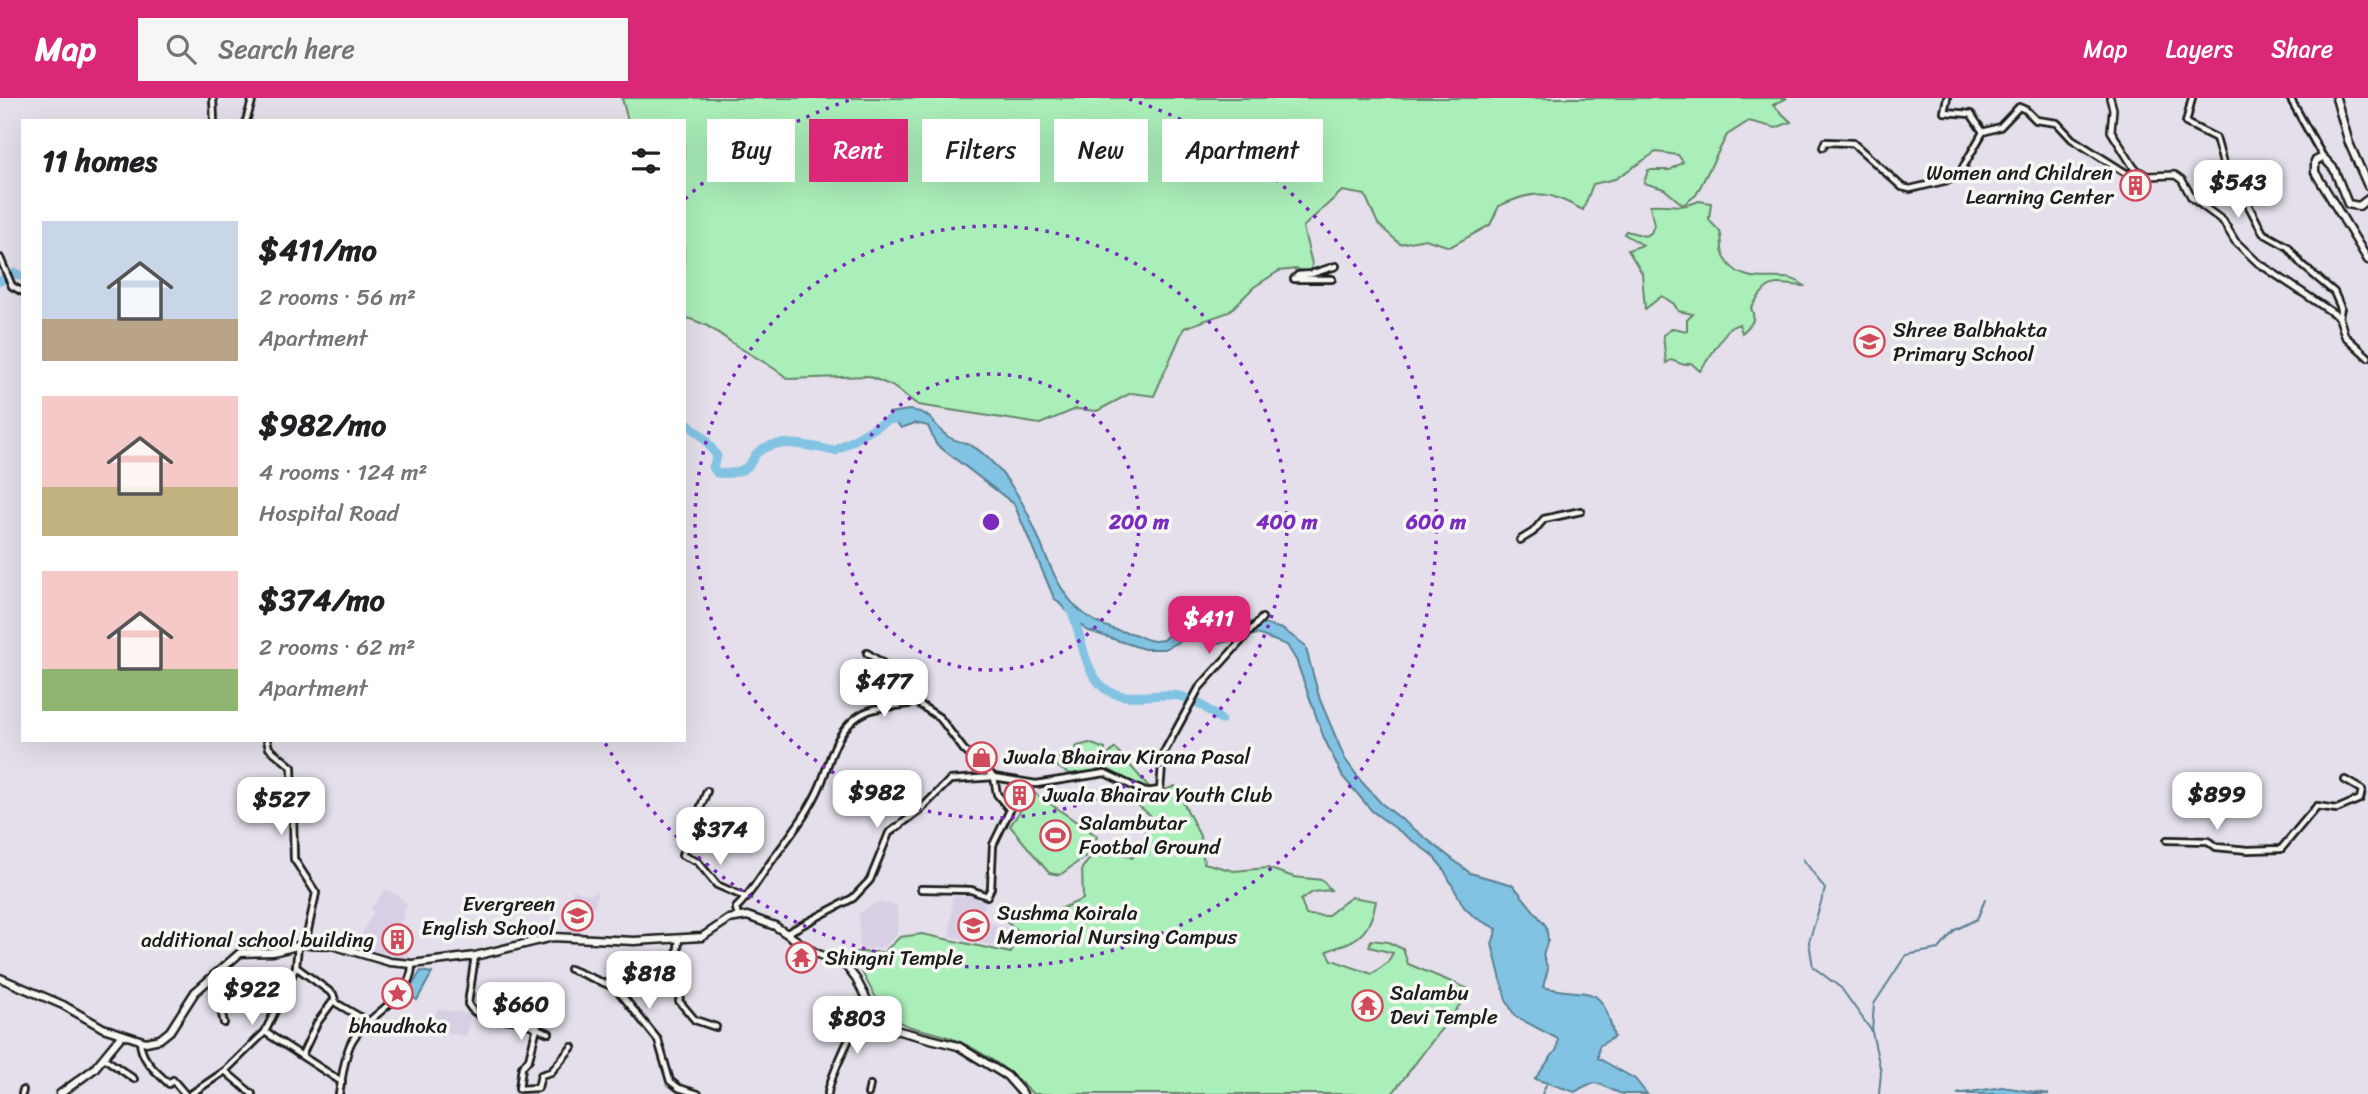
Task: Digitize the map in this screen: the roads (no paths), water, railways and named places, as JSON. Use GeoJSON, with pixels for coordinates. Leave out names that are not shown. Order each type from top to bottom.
{"type":"FeatureCollection","features":[{"type":"Feature","properties":{"kind":"main road"},"geometry":{"type":"LineString","coordinates":[[2336,98],[2349,143],[2368,186]]}},
{"type":"Feature","properties":{"kind":"main road"},"geometry":{"type":"LineString","coordinates":[[2368,199],[2359,206],[2348,204],[2334,169],[2323,157],[2315,161],[2315,172],[2368,260]]}},
{"type":"Feature","properties":{"kind":"main road"},"geometry":{"type":"LineString","coordinates":[[0,978],[140,1041],[160,1039],[170,1031],[195,992],[240,953],[273,952],[302,944],[332,945],[390,962],[412,964],[475,956],[553,937],[634,941],[706,936],[729,919],[738,916],[764,921],[814,952],[846,966],[875,1015],[895,1030],[958,1046],[1007,1076],[1023,1094]]}},
{"type":"Feature","properties":{"kind":"main road"},"geometry":{"type":"LineString","coordinates":[[60,1094],[104,1058],[122,1035]]}},
{"type":"Feature","properties":{"kind":"street"},"geometry":{"type":"LineString","coordinates":[[213,98],[214,119]]}},
{"type":"Feature","properties":{"kind":"street"},"geometry":{"type":"LineString","coordinates":[[247,119],[254,98]]}},
{"type":"Feature","properties":{"kind":"street"},"geometry":{"type":"LineString","coordinates":[[1947,98],[1944,112],[1971,114],[1983,132]]}},
{"type":"Feature","properties":{"kind":"street"},"geometry":{"type":"LineString","coordinates":[[2110,98],[2113,109],[2111,131],[2115,140],[2134,168],[2147,176]]}},
{"type":"Feature","properties":{"kind":"street"},"geometry":{"type":"LineString","coordinates":[[2192,98],[2186,123],[2216,138],[2228,181],[2244,197],[2263,233],[2288,247],[2301,264],[2334,292],[2342,308],[2339,317],[2345,336],[2368,357]]}},
{"type":"Feature","properties":{"kind":"street"},"geometry":{"type":"LineString","coordinates":[[2290,98],[2323,157]]}},
{"type":"Feature","properties":{"kind":"street"},"geometry":{"type":"LineString","coordinates":[[1823,148],[1825,142],[1853,143],[1896,183],[1910,189],[1957,178],[1983,132],[2000,127],[2019,107],[2036,120],[2057,123],[2072,139],[2140,181],[2147,176],[2175,175],[2192,198],[2223,221],[2235,241],[2257,262],[2339,317]]}},
{"type":"Feature","properties":{"kind":"street"},"geometry":{"type":"LineString","coordinates":[[1,260],[12,286],[21,291]]}},
{"type":"Feature","properties":{"kind":"street"},"geometry":{"type":"LineString","coordinates":[[1332,279],[1300,281],[1294,278],[1336,266]]}},
{"type":"Feature","properties":{"kind":"street"},"geometry":{"type":"LineString","coordinates":[[1520,540],[1533,532],[1544,519],[1581,511]]}},
{"type":"Feature","properties":{"kind":"street"},"geometry":{"type":"LineString","coordinates":[[787,933],[853,898],[870,880],[889,833],[919,811],[947,782],[994,777],[1036,784],[1105,773],[1137,789],[1157,791],[1161,786],[1163,754],[1194,695],[1262,618]]}},
{"type":"Feature","properties":{"kind":"street"},"geometry":{"type":"LineString","coordinates":[[867,653],[899,676],[909,686],[916,702],[940,718],[964,750],[994,777],[997,794],[1010,810],[993,845],[991,888],[987,895],[971,890],[921,889]]}},
{"type":"Feature","properties":{"kind":"street"},"geometry":{"type":"LineString","coordinates":[[738,916],[736,908],[747,898],[794,835],[820,785],[833,747],[856,718],[884,705],[900,708],[916,702]]}},
{"type":"Feature","properties":{"kind":"street"},"geometry":{"type":"LineString","coordinates":[[194,1093],[225,1071],[265,1032],[296,967],[316,893],[294,859],[292,767],[269,748],[268,742]]}},
{"type":"Feature","properties":{"kind":"street"},"geometry":{"type":"LineString","coordinates":[[2167,840],[2208,841],[2216,847],[2248,850],[2281,849],[2317,806],[2337,809],[2360,799],[2361,790],[2345,780]]}},
{"type":"Feature","properties":{"kind":"street"},"geometry":{"type":"LineString","coordinates":[[707,791],[682,855],[698,862],[718,885],[747,898]]}},
{"type":"Feature","properties":{"kind":"street"},"geometry":{"type":"LineString","coordinates":[[679,938],[677,959],[684,978],[679,1001],[695,1020],[716,1027]]}},
{"type":"Feature","properties":{"kind":"street"},"geometry":{"type":"LineString","coordinates":[[475,956],[470,1008],[487,1018],[520,1021],[549,1034]]}},
{"type":"Feature","properties":{"kind":"street"},"geometry":{"type":"LineString","coordinates":[[339,1094],[350,1045],[367,1021],[401,992],[412,972],[412,964]]}},
{"type":"Feature","properties":{"kind":"street"},"geometry":{"type":"LineString","coordinates":[[296,967],[333,994],[335,1003],[367,1021]]}},
{"type":"Feature","properties":{"kind":"street"},"geometry":{"type":"LineString","coordinates":[[223,968],[227,975],[220,1005],[224,1023]]}},
{"type":"Feature","properties":{"kind":"street"},"geometry":{"type":"LineString","coordinates":[[570,969],[616,988],[657,1040],[670,1081],[678,1088],[698,1094]]}},
{"type":"Feature","properties":{"kind":"street"},"geometry":{"type":"LineString","coordinates":[[302,1055],[317,1023],[334,999]]}},
{"type":"Feature","properties":{"kind":"street"},"geometry":{"type":"LineString","coordinates":[[544,999],[529,1059],[522,1067],[519,1088],[537,1091],[541,1075],[551,1072],[572,1047]]}},
{"type":"Feature","properties":{"kind":"street"},"geometry":{"type":"LineString","coordinates":[[828,1094],[830,1082],[853,1031],[875,1015]]}},
{"type":"Feature","properties":{"kind":"street"},"geometry":{"type":"LineString","coordinates":[[265,1032],[342,1082]]}},
{"type":"Feature","properties":{"kind":"street"},"geometry":{"type":"LineString","coordinates":[[140,1041],[140,1052],[147,1062],[169,1084],[173,1080],[184,1094]]}},
{"type":"Feature","properties":{"kind":"street"},"geometry":{"type":"LineString","coordinates":[[104,1058],[134,1079]]}},
{"type":"Feature","properties":{"kind":"street"},"geometry":{"type":"LineString","coordinates":[[225,1071],[252,1094]]}},
{"type":"Feature","properties":{"kind":"street"},"geometry":{"type":"LineString","coordinates":[[868,1094],[870,1085]]}},
{"type":"Feature","properties":{"kind":"water"},"geometry":{"type":"Polygon","coordinates":[[[909,410],[928,416],[947,436],[972,446],[994,465],[1013,488],[1026,510],[1055,577],[1082,613],[1103,625],[1155,641],[1163,640],[1173,630],[1208,633],[1234,629],[1254,621],[1282,629],[1305,645],[1320,700],[1345,759],[1361,781],[1381,803],[1470,873],[1513,885],[1546,926],[1548,940],[1543,955],[1548,969],[1543,987],[1591,994],[1598,998],[1609,1018],[1614,1037],[1599,1046],[1598,1058],[1635,1079],[1647,1094],[1623,1094],[1595,1083],[1575,1092],[1535,1079],[1557,1049],[1558,1039],[1515,1016],[1506,1000],[1492,944],[1497,929],[1474,917],[1464,907],[1443,868],[1432,855],[1372,811],[1343,777],[1324,738],[1296,660],[1287,645],[1257,634],[1221,643],[1186,639],[1164,649],[1144,649],[1086,630],[1054,598],[1014,504],[936,444],[928,426],[915,423],[901,428],[889,413],[909,410]]]}},
{"type":"Feature","properties":{"kind":"water"},"geometry":{"type":"Polygon","coordinates":[[[421,971],[432,973],[417,1000],[407,993],[421,971]]]}},
{"type":"Feature","properties":{"kind":"water"},"geometry":{"type":"Polygon","coordinates":[[[2002,1087],[2049,1094],[1957,1094],[2002,1087]]]}},
{"type":"Feature","properties":{"kind":"waterway"},"geometry":{"type":"LineString","coordinates":[[0,281],[15,273],[21,276]]}},
{"type":"Feature","properties":{"kind":"waterway"},"geometry":{"type":"LineString","coordinates":[[686,422],[704,438],[717,456],[713,467],[717,473],[725,473],[745,468],[757,453],[766,447],[796,444],[835,451],[888,420],[905,418]]}},
{"type":"Feature","properties":{"kind":"waterway"},"geometry":{"type":"LineString","coordinates":[[1070,608],[1089,666],[1100,684],[1108,691],[1127,696],[1185,697],[1202,705],[1221,720]]}},
{"type":"Feature","properties":{"kind":"waterway"},"geometry":{"type":"LineString","coordinates":[[1803,859],[1825,889],[1809,942],[1813,967],[1841,988],[1871,1030]]}},
{"type":"Feature","properties":{"kind":"waterway"},"geometry":{"type":"LineString","coordinates":[[1879,1094],[1881,1072],[1872,1032],[1874,1004],[1906,955],[1939,949],[1955,930],[1977,919],[1985,900]]}},
{"type":"Feature","properties":{"kind":"waterway"},"geometry":{"type":"LineString","coordinates":[[1542,1094],[1546,1085]]}},
{"type":"Feature","properties":{"kind":"place","name":"Women and Children Learning Center"},"geometry":{"type":"Point","coordinates":[2136,185]}},
{"type":"Feature","properties":{"kind":"place","name":"Shree Balbhakta Primary School"},"geometry":{"type":"Point","coordinates":[1870,342]}},
{"type":"Feature","properties":{"kind":"place","name":"Jwala Bhairav Kirana Pasal"},"geometry":{"type":"Point","coordinates":[981,757]}},
{"type":"Feature","properties":{"kind":"place","name":"Jwala Bhairav Youth Club"},"geometry":{"type":"Point","coordinates":[1020,795]}},
{"type":"Feature","properties":{"kind":"place","name":"Salambutar Footbal Ground"},"geometry":{"type":"Point","coordinates":[1056,835]}},
{"type":"Feature","properties":{"kind":"place","name":"Evergreen English School"},"geometry":{"type":"Point","coordinates":[578,916]}},
{"type":"Feature","properties":{"kind":"place","name":"Sushma Koirala Memorial Nursing Campus"},"geometry":{"type":"Point","coordinates":[974,925]}},
{"type":"Feature","properties":{"kind":"place","name":"additional school building"},"geometry":{"type":"Point","coordinates":[397,940]}},
{"type":"Feature","properties":{"kind":"place","name":"Shingni Temple"},"geometry":{"type":"Point","coordinates":[802,958]}},
{"type":"Feature","properties":{"kind":"place","name":"bhaudhoka"},"geometry":{"type":"Point","coordinates":[398,994]}},
{"type":"Feature","properties":{"kind":"place","name":"Salambu Devi Temple"},"geometry":{"type":"Point","coordinates":[1367,1005]}}]}
